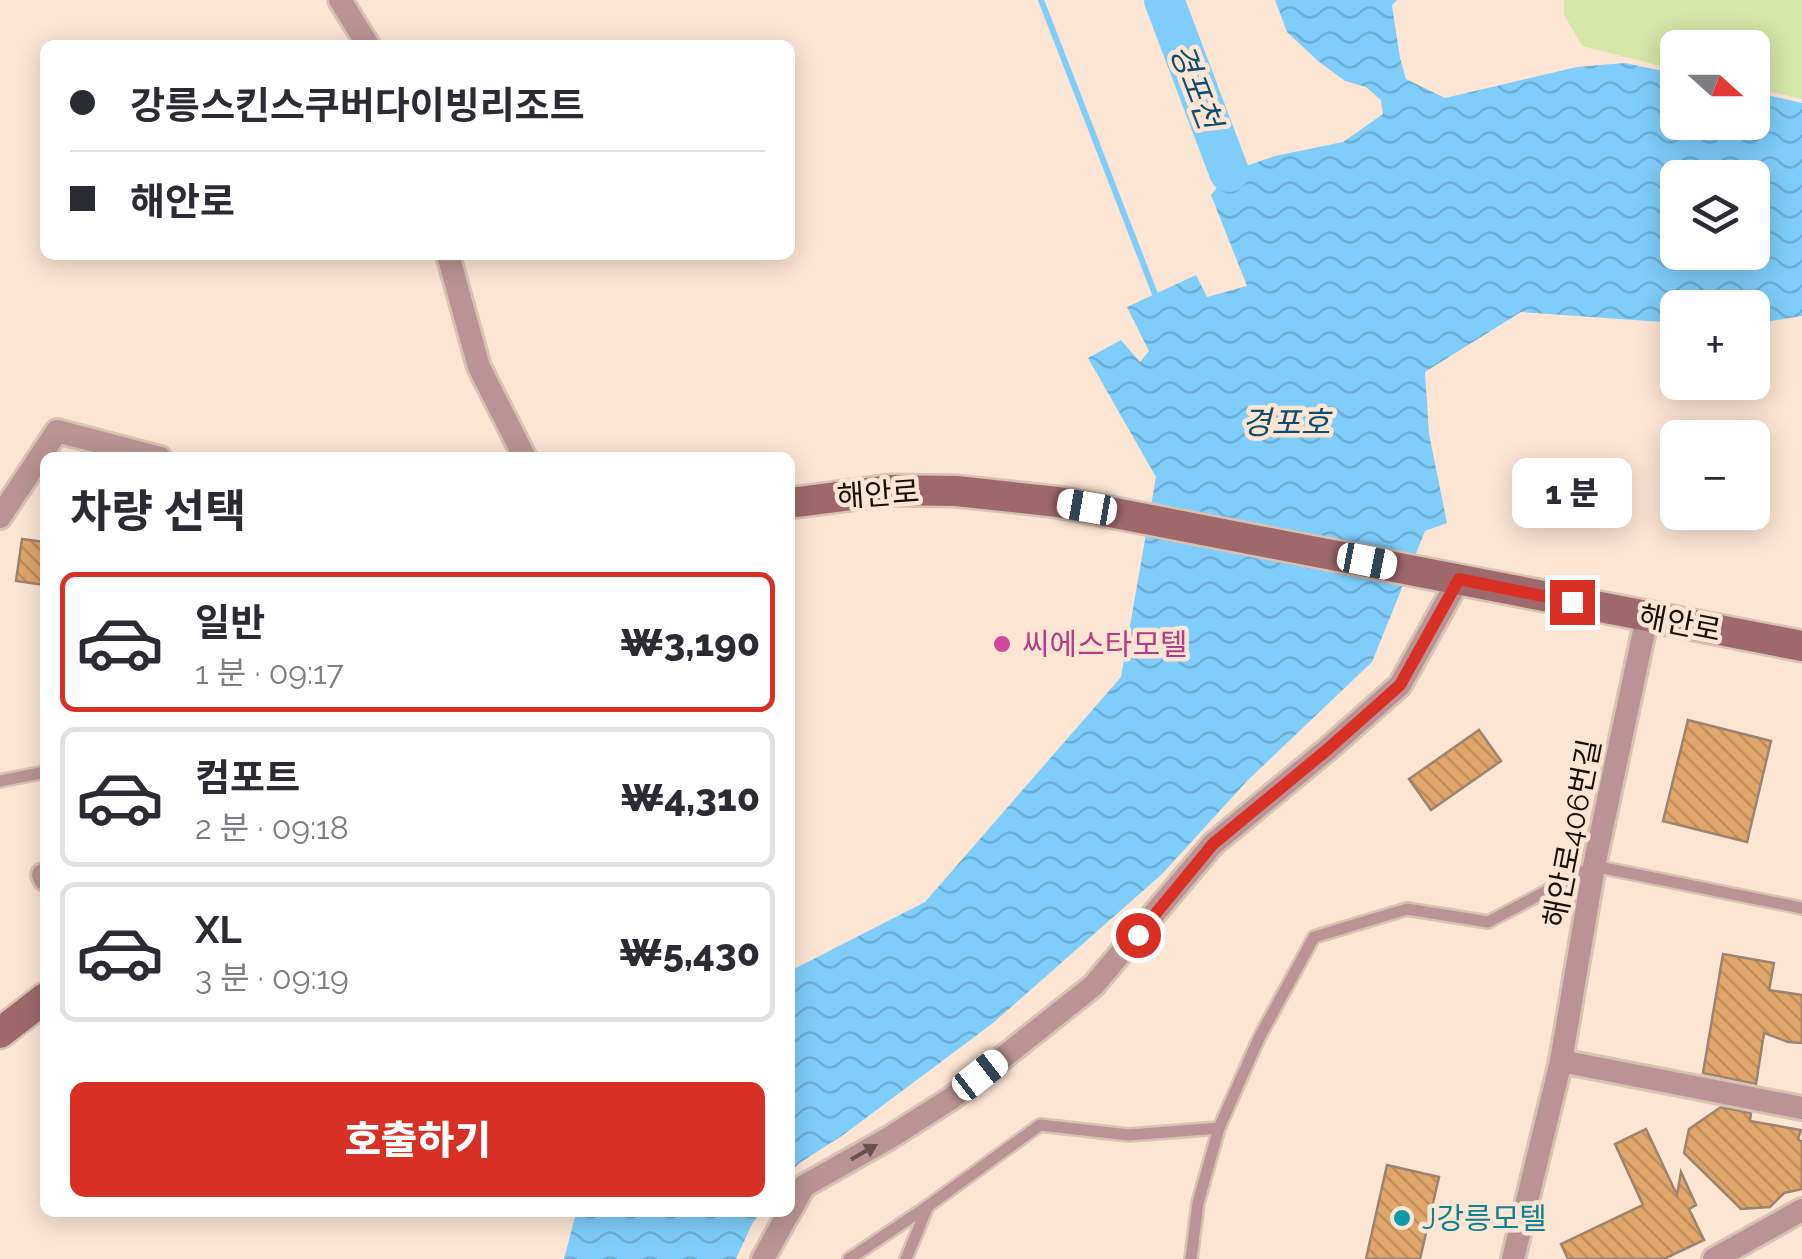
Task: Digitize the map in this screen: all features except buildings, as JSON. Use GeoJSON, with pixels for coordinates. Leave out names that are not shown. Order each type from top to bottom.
{"type":"FeatureCollection","features":[{"type":"Feature","properties":{"kind":"street"},"geometry":{"type":"LineString","coordinates":[[340,0],[365,40]]}},
{"type":"Feature","properties":{"kind":"street"},"geometry":{"type":"LineString","coordinates":[[449,260],[480,367],[521,452]]}},
{"type":"Feature","properties":{"kind":"street"},"geometry":{"type":"LineString","coordinates":[[44,452],[57,432],[136,452]]}},
{"type":"Feature","properties":{"kind":"street"},"geometry":{"type":"LineString","coordinates":[[0,517],[40,457]]}},
{"type":"Feature","properties":{"kind":"street","name":"해안로"},"geometry":{"type":"LineString","coordinates":[[795,503],[890,490],[956,491],[1058,502],[1802,646]]}},
{"type":"Feature","properties":{"kind":"street"},"geometry":{"type":"LineString","coordinates":[[795,1203],[804,1186],[952,1098],[1092,986],[1213,844],[1400,685],[1450,577]]}},
{"type":"Feature","properties":{"kind":"street","name":"해안로406번길"},"geometry":{"type":"LineString","coordinates":[[1513,1259],[1562,1061],[1594,866],[1647,617]]}},
{"type":"Feature","properties":{"kind":"street"},"geometry":{"type":"LineString","coordinates":[[0,1033],[40,1002]]}},
{"type":"Feature","properties":{"kind":"street"},"geometry":{"type":"LineString","coordinates":[[1562,1061],[1802,1108]]}},
{"type":"Feature","properties":{"kind":"street"},"geometry":{"type":"LineString","coordinates":[[1714,1259],[1802,1210]]}},
{"type":"Feature","properties":{"kind":"street"},"geometry":{"type":"LineString","coordinates":[[764,1259],[787,1217]]}},
{"type":"Feature","properties":{"kind":"lane"},"geometry":{"type":"LineString","coordinates":[[0,781],[40,773]]}},
{"type":"Feature","properties":{"kind":"lane"},"geometry":{"type":"LineString","coordinates":[[1191,1259],[1198,1203],[1219,1128],[1259,1038],[1314,937],[1407,909],[1488,922],[1594,866],[1802,908]]}},
{"type":"Feature","properties":{"kind":"lane"},"geometry":{"type":"LineString","coordinates":[[848,1259],[1040,1125],[1130,1136],[1219,1128]]}},
{"type":"Feature","properties":{"kind":"lane"},"geometry":{"type":"LineString","coordinates":[[906,1259],[928,1206]]}},
{"type":"Feature","properties":{"kind":"green space"},"geometry":{"type":"Polygon","coordinates":[[[1564,0],[1802,0],[1802,99],[1770,92],[1770,30],[1660,30],[1660,66],[1582,46],[1564,15],[1564,0]]]}},
{"type":"Feature","properties":{"kind":"water","name":"경포호"},"geometry":{"type":"Polygon","coordinates":[[[1275,0],[1397,0],[1392,5],[1406,79],[1445,98],[1577,67],[1625,63],[1660,70],[1660,140],[1770,140],[1770,96],[1802,103],[1802,316],[1770,321],[1770,290],[1660,290],[1660,322],[1521,312],[1425,372],[1429,434],[1447,523],[1425,531],[1372,662],[1247,781],[1162,874],[993,1023],[795,1168],[795,968],[925,902],[1121,677],[1156,477],[1088,358],[1121,340],[1140,362],[1149,351],[1127,307],[1196,275],[1207,297],[1247,286],[1211,195],[1229,172],[1275,156],[1343,142],[1383,114],[1381,100],[1366,87],[1345,81],[1287,32],[1275,0]]]}},
{"type":"Feature","properties":{"kind":"water"},"geometry":{"type":"Polygon","coordinates":[[[575,1217],[758,1217],[736,1259],[564,1259],[575,1217]]]}},
{"type":"Feature","properties":{"kind":"waterway"},"geometry":{"type":"LineString","coordinates":[[1041,0],[1155,294]]}},
{"type":"Feature","properties":{"kind":"waterway","name":"경포천"},"geometry":{"type":"LineString","coordinates":[[1164,0],[1229,172]]}},
{"type":"Feature","properties":{"kind":"place","name":"씨에스타모텔"},"geometry":{"type":"Point","coordinates":[1002,644]}},
{"type":"Feature","properties":{"kind":"place","name":"J강릉모텔"},"geometry":{"type":"Point","coordinates":[1402,1218]}},
{"type":"Feature","properties":{"kind":"route"},"geometry":{"type":"LineString","coordinates":[[1138,935],[1213,844],[1400,685],[1459,579],[1572,602]]}}]}
